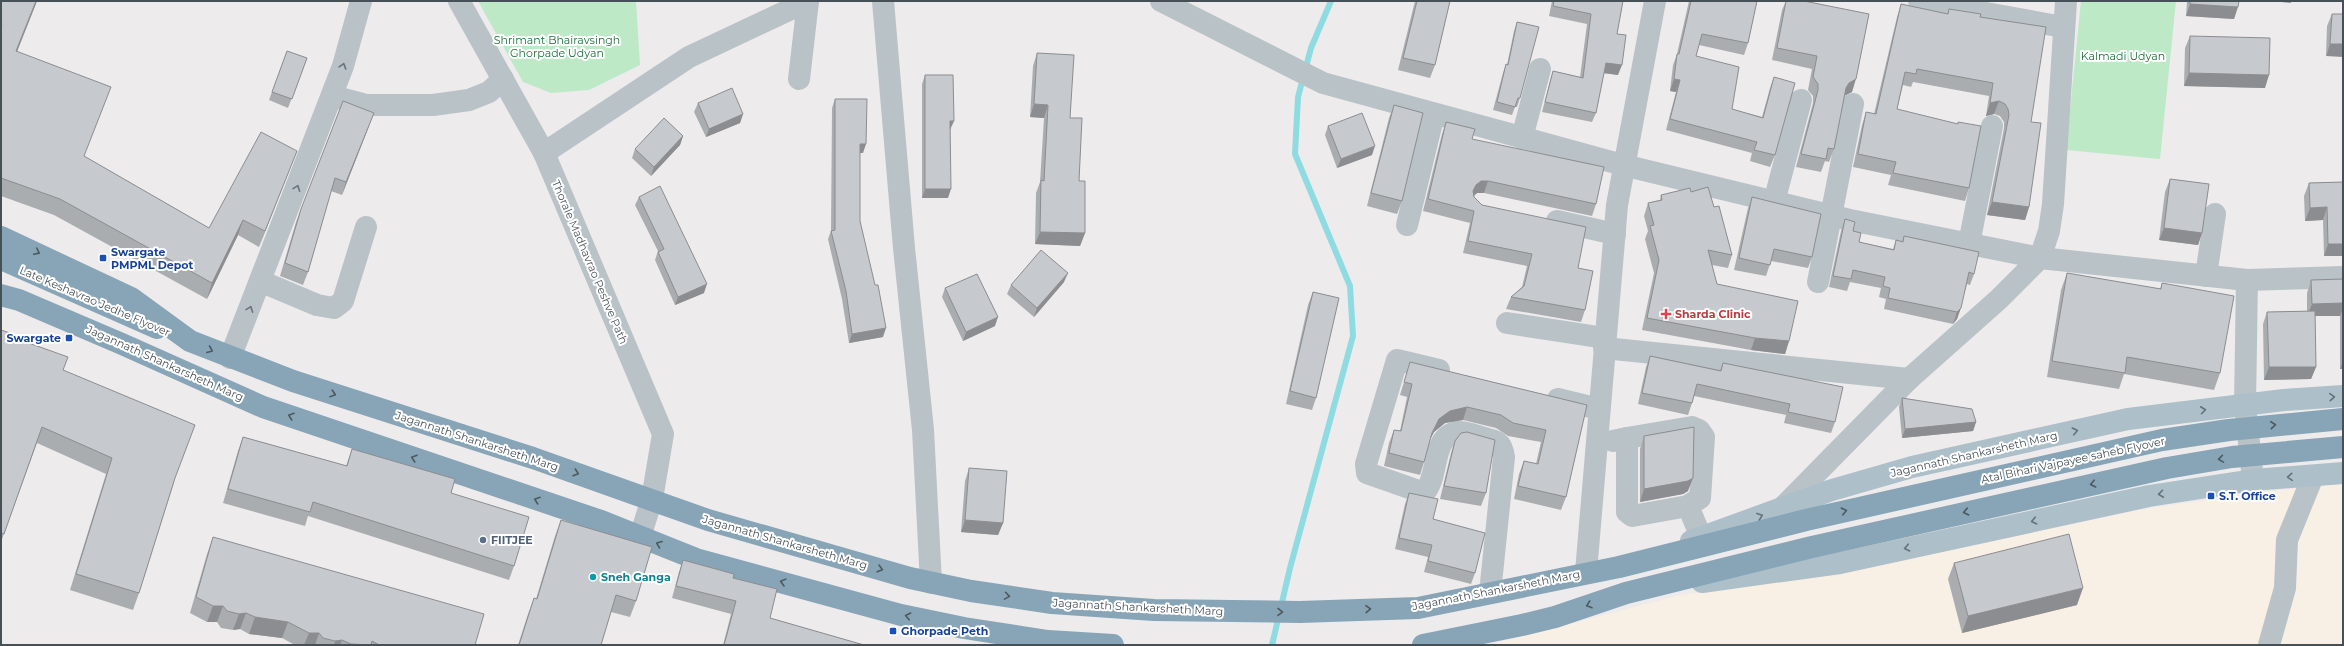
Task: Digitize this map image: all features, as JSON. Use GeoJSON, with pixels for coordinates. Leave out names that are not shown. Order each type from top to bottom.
{"type":"FeatureCollection","features":[{"type":"Feature","properties":{"kind":"highway","name":"Jagannath Shankarsheth Marg"},"geometry":{"type":"LineString","coordinates":[[1,237],[131,298],[190,341],[230,358],[293,381],[533,458],[708,520],[931,583],[1052,603],[1154,610],[1329,611],[1418,608],[1586,572],[1619,567],[1806,520]]}},
{"type":"Feature","properties":{"kind":"highway","name":"Late Keshavrao Jedhe Flyover"},"geometry":{"type":"LineString","coordinates":[[1,259],[121,313],[190,341]]}},
{"type":"Feature","properties":{"kind":"highway","name":"Jagannath Shankarsheth Marg"},"geometry":{"type":"LineString","coordinates":[[7,295],[263,407],[601,521],[696,559],[901,614],[964,628],[1048,641],[1113,645]]}},
{"type":"Feature","properties":{"kind":"highway","name":"Atal Bihari Vajpayee saheb Flyover"},"geometry":{"type":"LineString","coordinates":[[1806,520],[2162,440],[2229,430],[2343,419]]}},
{"type":"Feature","properties":{"kind":"highway"},"geometry":{"type":"LineString","coordinates":[[1423,645],[1555,617],[1626,593],[1812,547],[2167,468],[2232,457],[2343,447]]}},
{"type":"Feature","properties":{"kind":"main road","name":"Jagannath Shankarsheth Marg"},"geometry":{"type":"LineString","coordinates":[[1619,567],[1832,490],[1912,467],[2128,419],[2245,405],[2343,396]]}},
{"type":"Feature","properties":{"kind":"main road"},"geometry":{"type":"LineString","coordinates":[[1626,593],[1840,563],[2149,496],[2253,480],[2343,473]]}},
{"type":"Feature","properties":{"kind":"street"},"geometry":{"type":"LineString","coordinates":[[230,358],[332,96],[343,66],[361,1]]}},
{"type":"Feature","properties":{"kind":"street","name":"Thorale Madhavrao Peshve Path"},"geometry":{"type":"LineString","coordinates":[[459,1],[544,153],[663,434],[652,500],[640,536]]}},
{"type":"Feature","properties":{"kind":"street"},"geometry":{"type":"LineString","coordinates":[[544,153],[689,57],[808,1],[799,79]]}},
{"type":"Feature","properties":{"kind":"street"},"geometry":{"type":"LineString","coordinates":[[883,1],[904,248],[923,430],[931,583]]}},
{"type":"Feature","properties":{"kind":"street"},"geometry":{"type":"LineString","coordinates":[[1161,1],[1280,63],[1323,83],[1623,165],[1774,202],[2040,258],[2247,280],[2343,277]]}},
{"type":"Feature","properties":{"kind":"street"},"geometry":{"type":"LineString","coordinates":[[1586,572],[1599,408],[1623,165],[1654,1]]}},
{"type":"Feature","properties":{"kind":"street"},"geometry":{"type":"LineString","coordinates":[[1918,1],[1990,7],[2063,27]]}},
{"type":"Feature","properties":{"kind":"street"},"geometry":{"type":"LineString","coordinates":[[1782,508],[1909,379],[1999,299],[2040,258],[2048,231],[2053,204],[2063,27],[2066,1]]}},
{"type":"Feature","properties":{"kind":"street"},"geometry":{"type":"LineString","coordinates":[[1522,138],[1540,69]]}},
{"type":"Feature","properties":{"kind":"street"},"geometry":{"type":"LineString","coordinates":[[332,96],[366,105],[433,105],[469,100],[489,92],[503,79]]}},
{"type":"Feature","properties":{"kind":"street"},"geometry":{"type":"LineString","coordinates":[[1774,202],[1801,100]]}},
{"type":"Feature","properties":{"kind":"street"},"geometry":{"type":"LineString","coordinates":[[1818,282],[1853,104]]}},
{"type":"Feature","properties":{"kind":"street"},"geometry":{"type":"LineString","coordinates":[[1407,225],[1434,114]]}},
{"type":"Feature","properties":{"kind":"street"},"geometry":{"type":"LineString","coordinates":[[1969,244],[1992,126]]}},
{"type":"Feature","properties":{"kind":"street"},"geometry":{"type":"LineString","coordinates":[[2206,276],[2215,214]]}},
{"type":"Feature","properties":{"kind":"street"},"geometry":{"type":"LineString","coordinates":[[1540,218],[1615,234]]}},
{"type":"Feature","properties":{"kind":"street"},"geometry":{"type":"LineString","coordinates":[[260,281],[318,305],[334,308],[343,301],[366,227]]}},
{"type":"Feature","properties":{"kind":"street"},"geometry":{"type":"LineString","coordinates":[[2247,280],[2245,405],[2253,480]]}},
{"type":"Feature","properties":{"kind":"street"},"geometry":{"type":"LineString","coordinates":[[1507,323],[1605,343],[1909,379]]}},
{"type":"Feature","properties":{"kind":"street"},"geometry":{"type":"LineString","coordinates":[[1457,374],[1397,360],[1366,464],[1367,474],[1424,493],[1430,487],[1441,441],[1449,435],[1458,432],[1497,441],[1502,446],[1504,457],[1490,593]]}},
{"type":"Feature","properties":{"kind":"street"},"geometry":{"type":"LineString","coordinates":[[1540,394],[1599,408]]}},
{"type":"Feature","properties":{"kind":"street"},"geometry":{"type":"LineString","coordinates":[[1596,445],[1627,438],[1692,427],[1699,430],[1704,437],[1700,498],[1688,506],[1632,516],[1627,512],[1627,438]]}},
{"type":"Feature","properties":{"kind":"street"},"geometry":{"type":"LineString","coordinates":[[2269,645],[2285,588],[2287,540],[2313,476]]}},
{"type":"Feature","properties":{"kind":"street"},"geometry":{"type":"LineString","coordinates":[[1688,506],[1701,537]]}},
{"type":"Feature","properties":{"kind":"shaded area"},"geometry":{"type":"Polygon","coordinates":[[[2343,482],[2343,645],[1489,645],[1677,596],[1970,546],[2149,508],[2343,482]]]}},
{"type":"Feature","properties":{"kind":"green space","name":"Shrimant Bhairavsingh Ghorpade Udyan"},"geometry":{"type":"Polygon","coordinates":[[[478,1],[636,1],[640,65],[589,90],[551,93],[523,82],[478,1]]]}},
{"type":"Feature","properties":{"kind":"green space","name":"Kalmadi Udyan"},"geometry":{"type":"Polygon","coordinates":[[[2081,1],[2176,1],[2160,159],[2066,150],[2081,1]]]}},
{"type":"Feature","properties":{"kind":"building"},"geometry":{"type":"Polygon","coordinates":[[[1,1],[36,1],[16,51],[111,87],[84,156],[209,228],[261,132],[297,151],[265,231],[243,220],[212,283],[60,199],[1,178],[1,1]]]}},
{"type":"Feature","properties":{"kind":"building"},"geometry":{"type":"Polygon","coordinates":[[[1417,1],[1450,1],[1435,65],[1403,58],[1417,1]]]}},
{"type":"Feature","properties":{"kind":"building"},"geometry":{"type":"Polygon","coordinates":[[[1554,1],[1623,1],[1617,34],[1626,35],[1622,65],[1606,63],[1596,113],[1545,102],[1553,71],[1583,78],[1591,14],[1553,6],[1554,1]]]}},
{"type":"Feature","properties":{"kind":"building"},"geometry":{"type":"Polygon","coordinates":[[[1691,1],[1757,1],[1748,43],[1702,34],[1696,56],[1739,67],[1732,109],[1763,118],[1774,77],[1795,83],[1775,155],[1754,150],[1757,142],[1670,119],[1680,80],[1674,79],[1677,54],[1679,54],[1691,1]]]}},
{"type":"Feature","properties":{"kind":"building"},"geometry":{"type":"Polygon","coordinates":[[[1786,1],[1804,1],[1869,14],[1856,79],[1849,83],[1846,88],[1834,149],[1828,148],[1826,159],[1801,154],[1818,90],[1818,84],[1813,77],[1817,56],[1777,48],[1786,1]]]}},
{"type":"Feature","properties":{"kind":"building"},"geometry":{"type":"Polygon","coordinates":[[[2190,1],[2239,1],[2238,7],[2190,4],[2190,1]]]}},
{"type":"Feature","properties":{"kind":"building"},"geometry":{"type":"Polygon","coordinates":[[[1901,4],[1948,14],[1949,9],[1981,14],[1980,17],[2046,27],[2031,122],[2041,123],[2029,207],[1992,202],[2009,115],[2005,104],[1999,101],[1990,103],[1993,83],[1917,69],[1916,74],[1905,72],[1897,109],[1958,124],[1958,122],[1981,126],[1969,188],[1893,173],[1896,162],[1858,154],[1866,112],[1876,114],[1901,4]]]}},
{"type":"Feature","properties":{"kind":"building"},"geometry":{"type":"Polygon","coordinates":[[[2332,14],[2343,14],[2343,44],[2330,44],[2332,14]]]}},
{"type":"Feature","properties":{"kind":"building"},"geometry":{"type":"Polygon","coordinates":[[[1517,22],[1539,27],[1520,98],[1518,98],[1515,107],[1497,102],[1506,64],[1508,65],[1517,22]]]}},
{"type":"Feature","properties":{"kind":"building"},"geometry":{"type":"Polygon","coordinates":[[[2190,36],[2270,38],[2269,75],[2189,73],[2190,36]]]}},
{"type":"Feature","properties":{"kind":"building"},"geometry":{"type":"Polygon","coordinates":[[[287,51],[307,58],[292,99],[272,92],[287,51]]]}},
{"type":"Feature","properties":{"kind":"building"},"geometry":{"type":"Polygon","coordinates":[[[1037,53],[1074,55],[1070,118],[1082,118],[1079,181],[1085,181],[1085,233],[1040,232],[1041,180],[1044,181],[1048,105],[1034,104],[1037,53]]]}},
{"type":"Feature","properties":{"kind":"building"},"geometry":{"type":"Polygon","coordinates":[[[925,75],[953,75],[954,121],[950,121],[951,189],[925,189],[925,75]]]}},
{"type":"Feature","properties":{"kind":"building"},"geometry":{"type":"Polygon","coordinates":[[[732,88],[743,114],[709,129],[698,103],[732,88]]]}},
{"type":"Feature","properties":{"kind":"building"},"geometry":{"type":"Polygon","coordinates":[[[835,99],[867,99],[866,144],[860,144],[860,221],[875,285],[878,285],[886,328],[852,334],[846,291],[831,231],[835,230],[835,99]]]}},
{"type":"Feature","properties":{"kind":"building"},"geometry":{"type":"Polygon","coordinates":[[[343,101],[374,113],[346,182],[335,178],[308,272],[285,263],[301,209],[343,101]]]}},
{"type":"Feature","properties":{"kind":"building"},"geometry":{"type":"Polygon","coordinates":[[[1394,105],[1423,113],[1402,201],[1371,193],[1394,105]]]}},
{"type":"Feature","properties":{"kind":"building"},"geometry":{"type":"Polygon","coordinates":[[[1362,113],[1375,146],[1341,159],[1328,126],[1362,113]]]}},
{"type":"Feature","properties":{"kind":"building"},"geometry":{"type":"Polygon","coordinates":[[[664,118],[683,136],[654,167],[635,149],[664,118]]]}},
{"type":"Feature","properties":{"kind":"building"},"geometry":{"type":"Polygon","coordinates":[[[1446,122],[1475,129],[1472,139],[1604,167],[1596,204],[1488,181],[1481,181],[1476,185],[1473,191],[1474,197],[1482,205],[1586,227],[1578,268],[1593,271],[1585,310],[1511,297],[1524,286],[1532,254],[1468,241],[1474,211],[1428,199],[1446,122]]]}},
{"type":"Feature","properties":{"kind":"building"},"geometry":{"type":"Polygon","coordinates":[[[2170,179],[2209,184],[2202,233],[2164,228],[2170,179]]]}},
{"type":"Feature","properties":{"kind":"building"},"geometry":{"type":"Polygon","coordinates":[[[2343,182],[2343,244],[2328,244],[2327,207],[2310,208],[2309,183],[2343,182]]]}},
{"type":"Feature","properties":{"kind":"building"},"geometry":{"type":"Polygon","coordinates":[[[660,186],[707,284],[678,297],[658,252],[664,249],[639,197],[660,186]]]}},
{"type":"Feature","properties":{"kind":"building"},"geometry":{"type":"Polygon","coordinates":[[[1708,187],[1714,207],[1719,206],[1732,255],[1708,250],[1717,284],[1798,301],[1789,341],[1755,338],[1647,318],[1659,260],[1650,226],[1654,225],[1648,203],[1662,200],[1661,195],[1690,188],[1691,192],[1708,187]]]}},
{"type":"Feature","properties":{"kind":"building"},"geometry":{"type":"Polygon","coordinates":[[[1752,197],[1821,214],[1812,257],[1774,249],[1770,265],[1739,258],[1752,197]]]}},
{"type":"Feature","properties":{"kind":"building"},"geometry":{"type":"Polygon","coordinates":[[[1845,219],[1855,222],[1853,231],[1861,233],[1859,242],[1894,250],[1896,240],[1903,242],[1904,236],[1979,252],[1974,274],[1969,272],[1961,308],[1957,312],[1888,298],[1890,288],[1883,286],[1885,277],[1853,270],[1851,279],[1833,276],[1845,219]]]}},
{"type":"Feature","properties":{"kind":"building"},"geometry":{"type":"Polygon","coordinates":[[[1041,250],[1068,273],[1037,308],[1011,285],[1041,250]]]}},
{"type":"Feature","properties":{"kind":"building"},"geometry":{"type":"Polygon","coordinates":[[[2067,273],[2161,289],[2162,283],[2234,296],[2220,373],[2127,357],[2125,373],[2052,361],[2067,273]]]}},
{"type":"Feature","properties":{"kind":"building"},"geometry":{"type":"Polygon","coordinates":[[[977,274],[998,317],[966,332],[945,288],[977,274]]]}},
{"type":"Feature","properties":{"kind":"building"},"geometry":{"type":"Polygon","coordinates":[[[2343,279],[2343,303],[2312,304],[2311,280],[2343,279]]]}},
{"type":"Feature","properties":{"kind":"building"},"geometry":{"type":"Polygon","coordinates":[[[1313,292],[1339,298],[1316,398],[1290,391],[1313,292]]]}},
{"type":"Feature","properties":{"kind":"building"},"geometry":{"type":"Polygon","coordinates":[[[2315,311],[2316,367],[2269,367],[2267,312],[2315,311]]]}},
{"type":"Feature","properties":{"kind":"building"},"geometry":{"type":"Polygon","coordinates":[[[1,330],[10,333],[9,336],[68,357],[63,370],[195,425],[175,478],[139,593],[76,574],[112,458],[42,427],[4,534],[1,533],[1,330]]]}},
{"type":"Feature","properties":{"kind":"building"},"geometry":{"type":"Polygon","coordinates":[[[1650,356],[1721,371],[1723,363],[1843,387],[1835,422],[1788,412],[1790,404],[1697,384],[1692,403],[1642,393],[1650,356]]]}},
{"type":"Feature","properties":{"kind":"building"},"geometry":{"type":"Polygon","coordinates":[[[1410,362],[1587,405],[1566,497],[1518,486],[1524,461],[1538,464],[1546,430],[1513,423],[1501,415],[1467,407],[1450,411],[1439,419],[1432,433],[1424,462],[1389,453],[1394,430],[1401,431],[1412,384],[1404,382],[1410,362]]]}},
{"type":"Feature","properties":{"kind":"building"},"geometry":{"type":"Polygon","coordinates":[[[1902,398],[1972,409],[1976,422],[1905,429],[1902,398]]]}},
{"type":"Feature","properties":{"kind":"building"},"geometry":{"type":"Polygon","coordinates":[[[1694,427],[1693,478],[1688,481],[1644,489],[1644,436],[1694,427]]]}},
{"type":"Feature","properties":{"kind":"building"},"geometry":{"type":"Polygon","coordinates":[[[1467,432],[1495,440],[1486,493],[1444,486],[1455,441],[1461,433],[1467,432]]]}},
{"type":"Feature","properties":{"kind":"building"},"geometry":{"type":"Polygon","coordinates":[[[243,437],[347,466],[352,449],[455,479],[451,493],[529,517],[514,566],[313,502],[310,512],[228,489],[243,437]]]}},
{"type":"Feature","properties":{"kind":"building"},"geometry":{"type":"Polygon","coordinates":[[[969,468],[1007,471],[1003,523],[965,520],[969,468]]]}},
{"type":"Feature","properties":{"kind":"building"},"geometry":{"type":"Polygon","coordinates":[[[1409,493],[1438,499],[1433,519],[1485,533],[1475,573],[1428,561],[1432,545],[1399,538],[1409,493]]]}},
{"type":"Feature","properties":{"kind":"building"},"geometry":{"type":"Polygon","coordinates":[[[561,520],[652,547],[636,601],[616,595],[601,645],[519,645],[534,598],[537,599],[561,520]]]}},
{"type":"Feature","properties":{"kind":"building"},"geometry":{"type":"Polygon","coordinates":[[[2069,534],[2083,588],[1968,616],[1954,563],[2069,534]]]}},
{"type":"Feature","properties":{"kind":"building"},"geometry":{"type":"Polygon","coordinates":[[[213,537],[484,614],[475,645],[379,645],[372,641],[371,645],[351,644],[342,640],[335,641],[323,638],[319,633],[309,633],[288,622],[255,617],[246,613],[239,614],[227,611],[223,606],[213,606],[196,597],[213,537]]]}},
{"type":"Feature","properties":{"kind":"building"},"geometry":{"type":"Polygon","coordinates":[[[683,560],[734,574],[733,578],[777,589],[770,618],[864,645],[724,645],[736,601],[676,586],[683,560]]]}},
{"type":"Feature","properties":{"kind":"waterway"},"geometry":{"type":"LineString","coordinates":[[1272,645],[1290,568],[1353,336],[1350,286],[1295,154],[1298,97],[1311,48],[1331,1]]}},
{"type":"Feature","properties":{"kind":"place","name":"Swargate PMPML Depot"},"geometry":{"type":"Point","coordinates":[103,258]}},
{"type":"Feature","properties":{"kind":"place","name":"Sharda Clinic"},"geometry":{"type":"Point","coordinates":[1666,314]}},
{"type":"Feature","properties":{"kind":"place","name":"Swargate"},"geometry":{"type":"Point","coordinates":[69,338]}},
{"type":"Feature","properties":{"kind":"place","name":"S.T. Office"},"geometry":{"type":"Point","coordinates":[2211,496]}},
{"type":"Feature","properties":{"kind":"place","name":"FIITJEE"},"geometry":{"type":"Point","coordinates":[483,540]}},
{"type":"Feature","properties":{"kind":"place","name":"Sneh Ganga"},"geometry":{"type":"Point","coordinates":[593,577]}},
{"type":"Feature","properties":{"kind":"place","name":"Ghorpade Peth"},"geometry":{"type":"Point","coordinates":[893,631]}}]}
